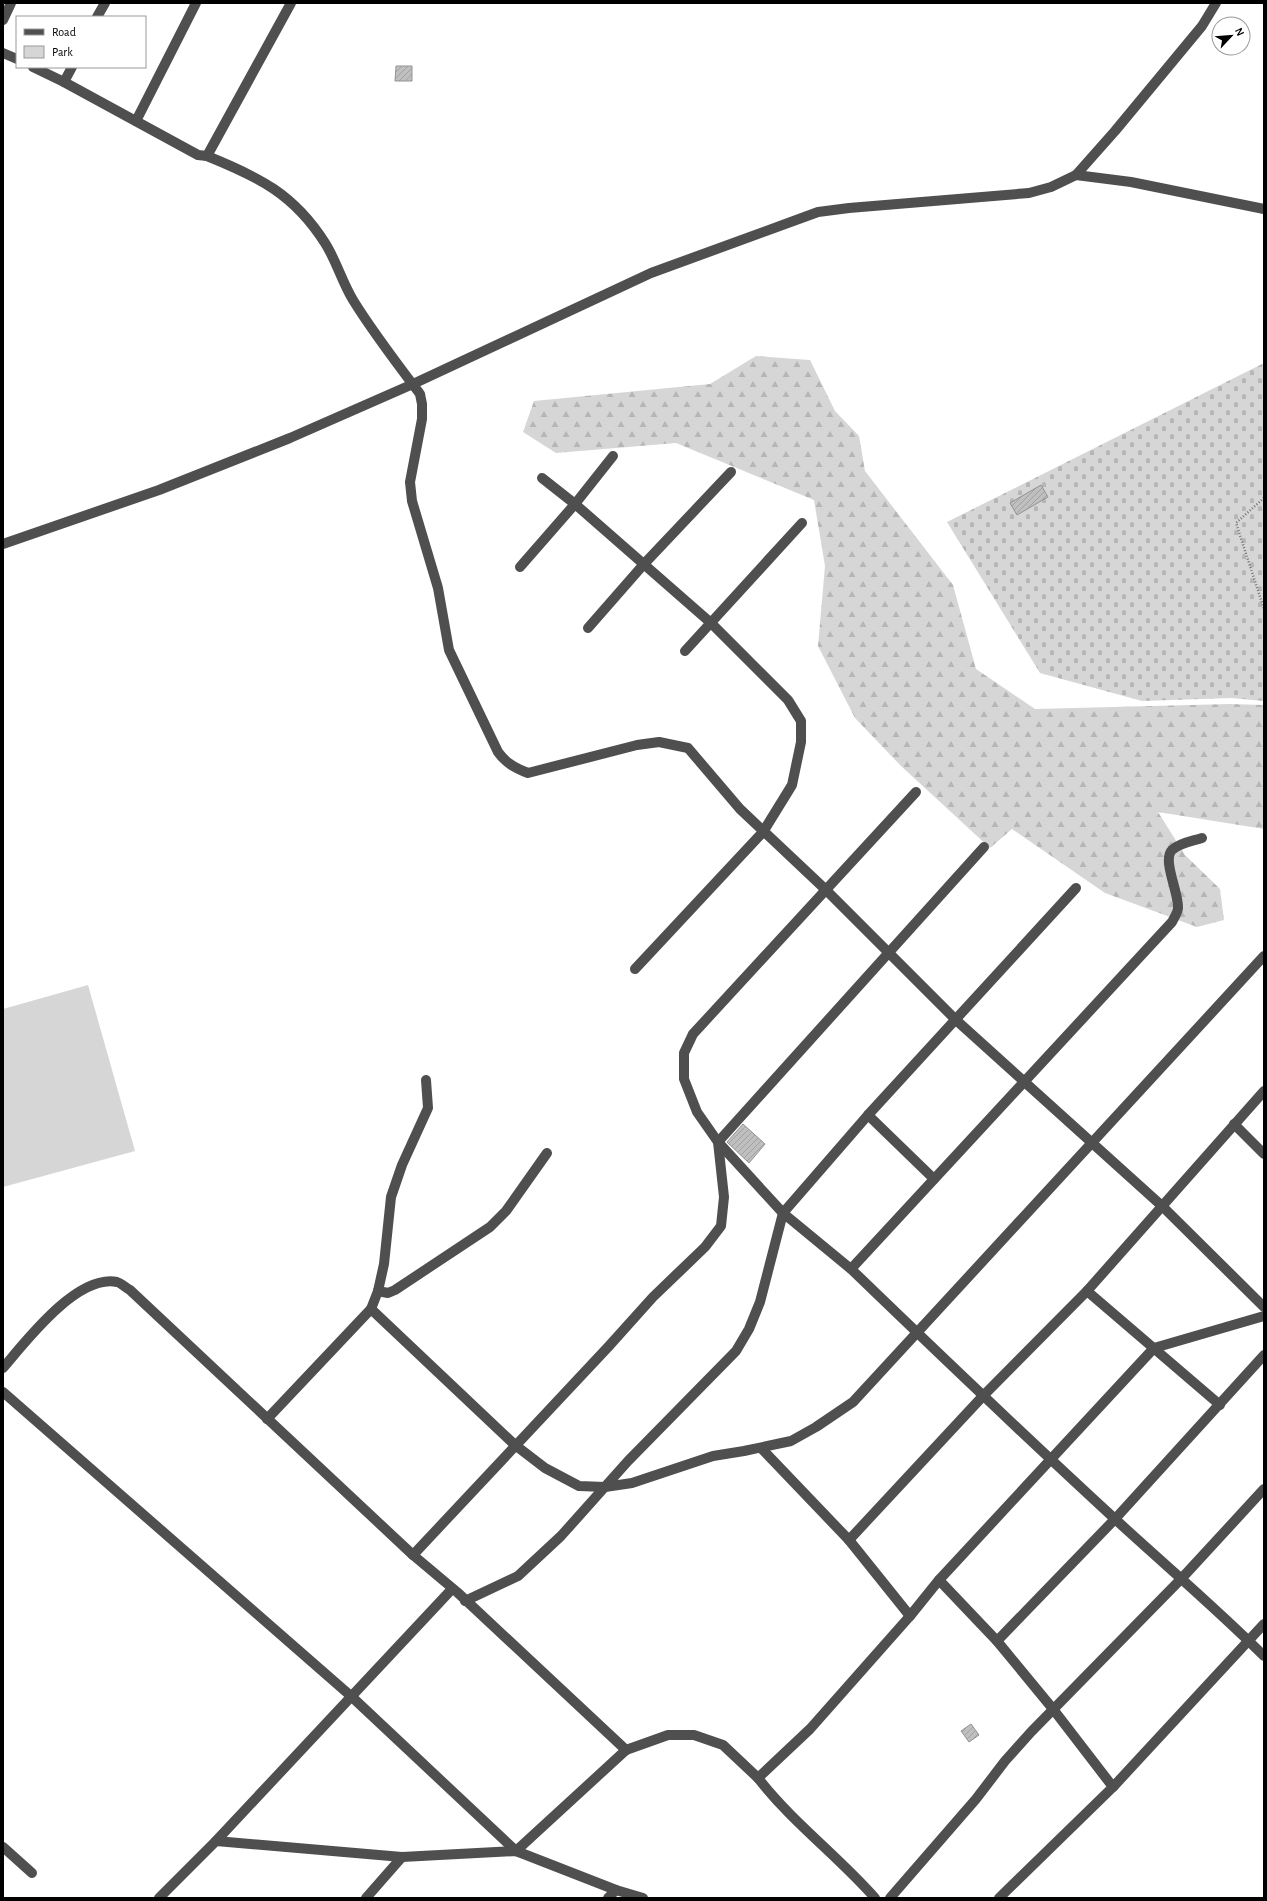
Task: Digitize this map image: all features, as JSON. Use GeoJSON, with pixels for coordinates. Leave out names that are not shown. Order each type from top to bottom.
{"type":"FeatureCollection","features":[{"type":"Feature","properties":{"kind":"street"},"geometry":{"type":"LineString","coordinates":[[3,20],[11,3]]}},
{"type":"Feature","properties":{"kind":"street"},"geometry":{"type":"LineString","coordinates":[[98,16],[104,3]]}},
{"type":"Feature","properties":{"kind":"street"},"geometry":{"type":"LineString","coordinates":[[136,121],[196,3]]}},
{"type":"Feature","properties":{"kind":"street"},"geometry":{"type":"LineString","coordinates":[[207,156],[291,3]]}},
{"type":"Feature","properties":{"kind":"street"},"geometry":{"type":"LineString","coordinates":[[3,544],[159,490],[290,438],[413,384],[652,273],[738,243],[818,212],[849,208],[1029,193],[1051,187],[1076,175],[1115,131],[1192,38],[1216,3]]}},
{"type":"Feature","properties":{"kind":"street"},"geometry":{"type":"LineString","coordinates":[[3,53],[16,59]]}},
{"type":"Feature","properties":{"kind":"street"},"geometry":{"type":"LineString","coordinates":[[35,68],[64,82],[198,155],[207,156],[242,170],[268,184],[285,196],[302,213],[325,243],[353,300],[420,394],[422,404],[420,432],[410,482],[412,501],[438,588],[449,650],[498,752],[505,761],[515,768],[528,772],[637,745],[659,742],[681,746],[692,752],[709,775],[763,832],[825,889],[956,1020],[1162,1206],[1264,1307]]}},
{"type":"Feature","properties":{"kind":"street"},"geometry":{"type":"LineString","coordinates":[[64,82],[71,68]]}},
{"type":"Feature","properties":{"kind":"street"},"geometry":{"type":"LineString","coordinates":[[1076,175],[1130,182],[1264,209]]}},
{"type":"Feature","properties":{"kind":"street"},"geometry":{"type":"LineString","coordinates":[[520,567],[575,504],[613,456]]}},
{"type":"Feature","properties":{"kind":"street"},"geometry":{"type":"LineString","coordinates":[[588,628],[644,564],[731,472]]}},
{"type":"Feature","properties":{"kind":"street"},"geometry":{"type":"LineString","coordinates":[[542,478],[575,504],[711,623],[788,700],[800,721],[801,742],[792,785],[763,832],[635,969]]}},
{"type":"Feature","properties":{"kind":"street"},"geometry":{"type":"LineString","coordinates":[[685,651],[802,523]]}},
{"type":"Feature","properties":{"kind":"street"},"geometry":{"type":"LineString","coordinates":[[916,792],[693,1034],[684,1054],[684,1079],[697,1112],[718,1142],[782,1213],[851,1269],[983,1396],[1115,1519],[1182,1578],[1264,1656]]}},
{"type":"Feature","properties":{"kind":"street"},"geometry":{"type":"LineString","coordinates":[[851,1269],[1026,1082],[1172,922],[1178,908],[1176,886],[1171,872],[1169,856],[1173,848],[1202,838]]}},
{"type":"Feature","properties":{"kind":"street"},"geometry":{"type":"LineString","coordinates":[[413,1555],[609,1346],[653,1296],[705,1247],[721,1226],[724,1197],[718,1142],[984,847]]}},
{"type":"Feature","properties":{"kind":"street"},"geometry":{"type":"LineString","coordinates":[[465,1601],[518,1576],[561,1536],[628,1461],[736,1351],[750,1329],[760,1302],[782,1213],[868,1115],[1076,888]]}},
{"type":"Feature","properties":{"kind":"street"},"geometry":{"type":"LineString","coordinates":[[370,1309],[515,1445],[545,1468],[579,1486],[605,1488],[632,1483],[714,1456],[791,1441],[816,1427],[853,1402],[1264,956]]}},
{"type":"Feature","properties":{"kind":"street"},"geometry":{"type":"LineString","coordinates":[[267,1419],[370,1309],[378,1291],[384,1264],[391,1197],[402,1165],[428,1108],[426,1080]]}},
{"type":"Feature","properties":{"kind":"street"},"geometry":{"type":"LineString","coordinates":[[849,1540],[983,1396],[1087,1291],[1264,1091]]}},
{"type":"Feature","properties":{"kind":"street"},"geometry":{"type":"LineString","coordinates":[[868,1115],[934,1179]]}},
{"type":"Feature","properties":{"kind":"street"},"geometry":{"type":"LineString","coordinates":[[1234,1124],[1264,1154]]}},
{"type":"Feature","properties":{"kind":"street"},"geometry":{"type":"LineString","coordinates":[[378,1291],[388,1292],[395,1290],[490,1227],[506,1211],[547,1153]]}},
{"type":"Feature","properties":{"kind":"street"},"geometry":{"type":"LineString","coordinates":[[3,1368],[31,1335],[74,1294],[95,1284],[117,1282],[130,1290],[413,1555],[452,1589],[626,1750]]}},
{"type":"Feature","properties":{"kind":"street"},"geometry":{"type":"LineString","coordinates":[[1087,1291],[1220,1405]]}},
{"type":"Feature","properties":{"kind":"street"},"geometry":{"type":"LineString","coordinates":[[758,1778],[810,1729],[910,1616],[939,1580],[1154,1348],[1264,1316]]}},
{"type":"Feature","properties":{"kind":"street"},"geometry":{"type":"LineString","coordinates":[[997,1641],[1115,1519],[1264,1355]]}},
{"type":"Feature","properties":{"kind":"street"},"geometry":{"type":"LineString","coordinates":[[3,1392],[352,1697],[516,1851],[616,1890],[643,1898]]}},
{"type":"Feature","properties":{"kind":"street"},"geometry":{"type":"LineString","coordinates":[[761,1448],[849,1540],[910,1616]]}},
{"type":"Feature","properties":{"kind":"street"},"geometry":{"type":"LineString","coordinates":[[890,1898],[976,1799],[1005,1761],[1053,1709],[1182,1578],[1264,1489]]}},
{"type":"Feature","properties":{"kind":"street"},"geometry":{"type":"LineString","coordinates":[[939,1580],[997,1641],[1053,1709],[1113,1787]]}},
{"type":"Feature","properties":{"kind":"street"},"geometry":{"type":"LineString","coordinates":[[159,1898],[216,1841],[452,1589]]}},
{"type":"Feature","properties":{"kind":"street"},"geometry":{"type":"LineString","coordinates":[[999,1898],[1113,1787],[1264,1624]]}},
{"type":"Feature","properties":{"kind":"street"},"geometry":{"type":"LineString","coordinates":[[216,1841],[402,1857],[516,1851],[626,1750],[668,1735],[694,1735],[724,1745],[758,1778],[780,1805],[839,1860],[875,1898]]}},
{"type":"Feature","properties":{"kind":"street"},"geometry":{"type":"LineString","coordinates":[[3,1847],[32,1873]]}},
{"type":"Feature","properties":{"kind":"street"},"geometry":{"type":"LineString","coordinates":[[366,1898],[402,1857]]}},
{"type":"Feature","properties":{"kind":"street"},"geometry":{"type":"LineString","coordinates":[[608,1898],[616,1890]]}},
{"type":"Feature","properties":{"kind":"path"},"geometry":{"type":"LineString","coordinates":[[1264,498],[1236,523],[1264,609]]}},
{"type":"Feature","properties":{"kind":"green space"},"geometry":{"type":"Polygon","coordinates":[[[756,356],[810,360],[835,411],[859,436],[865,471],[953,585],[976,669],[1035,709],[1230,704],[1264,705],[1264,829],[1158,812],[1185,855],[1220,889],[1224,920],[1197,927],[1105,893],[1012,829],[990,848],[901,766],[855,718],[818,646],[825,566],[814,500],[676,443],[556,453],[523,432],[534,401],[710,384],[756,356]]]}},
{"type":"Feature","properties":{"kind":"green space"},"geometry":{"type":"Polygon","coordinates":[[[1264,363],[1264,701],[1231,698],[1142,701],[1040,673],[947,522],[1264,363]]]}},
{"type":"Feature","properties":{"kind":"green space"},"geometry":{"type":"Polygon","coordinates":[[[88,985],[135,1151],[3,1187],[3,1009],[88,985]]]}},
{"type":"Feature","properties":{"kind":"building"},"geometry":{"type":"Polygon","coordinates":[[[396,66],[412,66],[412,81],[395,81],[396,66]]]}},
{"type":"Feature","properties":{"kind":"building"},"geometry":{"type":"Polygon","coordinates":[[[1041,485],[1048,497],[1017,515],[1010,503],[1041,485]]]}},
{"type":"Feature","properties":{"kind":"building"},"geometry":{"type":"Polygon","coordinates":[[[743,1124],[765,1144],[749,1163],[727,1142],[743,1124]]]}},
{"type":"Feature","properties":{"kind":"building"},"geometry":{"type":"Polygon","coordinates":[[[971,1724],[979,1735],[969,1742],[961,1731],[971,1724]]]}}]}
